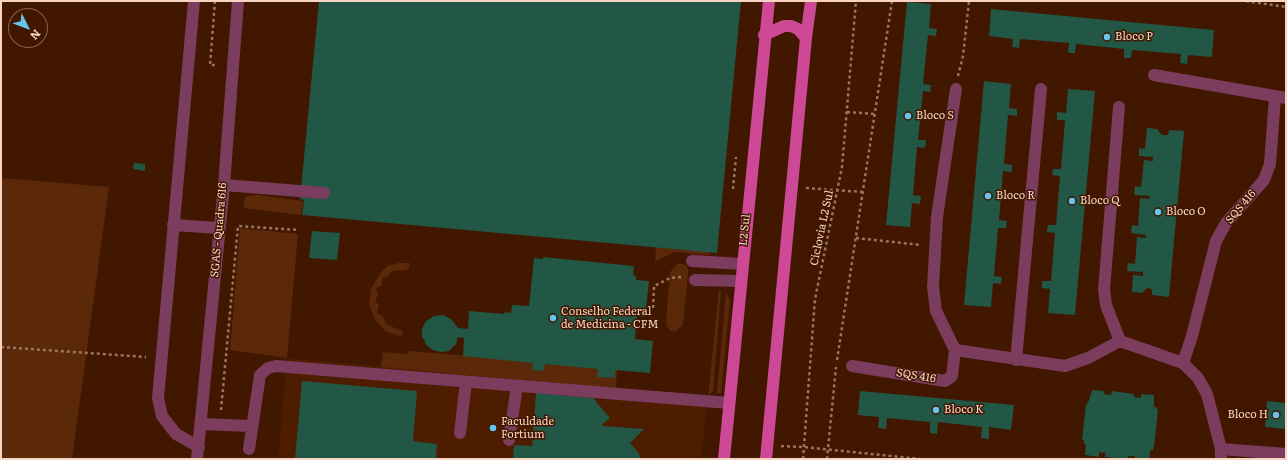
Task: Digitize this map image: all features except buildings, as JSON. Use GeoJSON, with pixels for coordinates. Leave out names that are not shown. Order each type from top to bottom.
{"type":"FeatureCollection","features":[{"type":"Feature","properties":{"kind":"main road","name":"L2 Sul"},"geometry":{"type":"LineString","coordinates":[[724,459],[764,35],[769,1]]}},
{"type":"Feature","properties":{"kind":"main road"},"geometry":{"type":"LineString","coordinates":[[766,459],[806,38],[811,1]]}},
{"type":"Feature","properties":{"kind":"main road"},"geometry":{"type":"LineString","coordinates":[[764,35],[784,26],[791,26],[798,30],[806,38]]}},
{"type":"Feature","properties":{"kind":"street"},"geometry":{"type":"LineString","coordinates":[[194,1],[158,398],[162,416],[176,434],[198,453]]}},
{"type":"Feature","properties":{"kind":"street","name":"SGAS - Quadra 616"},"geometry":{"type":"LineString","coordinates":[[198,453],[224,185],[238,1]]}},
{"type":"Feature","properties":{"kind":"street","name":"SQS 416"},"geometry":{"type":"LineString","coordinates":[[1154,75],[1281,98],[1270,164],[1264,180],[1226,223],[1216,241],[1192,336],[1183,363]]}},
{"type":"Feature","properties":{"kind":"street"},"geometry":{"type":"LineString","coordinates":[[956,89],[937,217],[933,287],[936,311],[955,350],[1065,366],[1088,358],[1120,341],[1183,363],[1198,378],[1207,394],[1221,454],[1286,454]]}},
{"type":"Feature","properties":{"kind":"street"},"geometry":{"type":"LineString","coordinates":[[1016,360],[1041,89]]}},
{"type":"Feature","properties":{"kind":"street"},"geometry":{"type":"LineString","coordinates":[[1119,108],[1104,290],[1106,305],[1120,341]]}},
{"type":"Feature","properties":{"kind":"street"},"geometry":{"type":"LineString","coordinates":[[224,185],[324,193]]}},
{"type":"Feature","properties":{"kind":"street"},"geometry":{"type":"LineString","coordinates":[[173,225],[219,228]]}},
{"type":"Feature","properties":{"kind":"street"},"geometry":{"type":"LineString","coordinates":[[692,261],[742,264]]}},
{"type":"Feature","properties":{"kind":"street"},"geometry":{"type":"LineString","coordinates":[[695,280],[740,281]]}},
{"type":"Feature","properties":{"kind":"street","name":"SQS 416"},"geometry":{"type":"LineString","coordinates":[[852,366],[945,380],[952,376],[955,350]]}},
{"type":"Feature","properties":{"kind":"street"},"geometry":{"type":"LineString","coordinates":[[249,449],[260,375],[268,368],[276,366],[729,403]]}},
{"type":"Feature","properties":{"kind":"street"},"geometry":{"type":"LineString","coordinates":[[460,433],[466,382]]}},
{"type":"Feature","properties":{"kind":"street"},"geometry":{"type":"LineString","coordinates":[[510,440],[516,386]]}},
{"type":"Feature","properties":{"kind":"street"},"geometry":{"type":"LineString","coordinates":[[201,424],[252,426]]}},
{"type":"Feature","properties":{"kind":"path"},"geometry":{"type":"LineString","coordinates":[[215,1],[210,64],[233,66]]}},
{"type":"Feature","properties":{"kind":"path","name":"Ciclovia L2 Sul"},"geometry":{"type":"LineString","coordinates":[[803,459],[815,299],[842,167],[856,1]]}},
{"type":"Feature","properties":{"kind":"path"},"geometry":{"type":"LineString","coordinates":[[827,459],[836,364],[892,1]]}},
{"type":"Feature","properties":{"kind":"path"},"geometry":{"type":"LineString","coordinates":[[956,89],[963,56],[969,1]]}},
{"type":"Feature","properties":{"kind":"path"},"geometry":{"type":"LineString","coordinates":[[1246,1],[1286,7]]}},
{"type":"Feature","properties":{"kind":"path"},"geometry":{"type":"LineString","coordinates":[[847,112],[875,114]]}},
{"type":"Feature","properties":{"kind":"path"},"geometry":{"type":"LineString","coordinates":[[792,188],[863,192]]}},
{"type":"Feature","properties":{"kind":"path"},"geometry":{"type":"LineString","coordinates":[[219,424],[238,226],[299,230]]}},
{"type":"Feature","properties":{"kind":"path"},"geometry":{"type":"LineString","coordinates":[[856,238],[935,246]]}},
{"type":"Feature","properties":{"kind":"path"},"geometry":{"type":"LineString","coordinates":[[1,347],[161,358]]}},
{"type":"Feature","properties":{"kind":"path"},"geometry":{"type":"LineString","coordinates":[[767,446],[828,449],[920,459]]}},
{"type":"Feature","properties":{"kind":"shaded area"},"geometry":{"type":"Polygon","coordinates":[[[1,178],[109,187],[72,459],[1,459],[1,178]]]}},
{"type":"Feature","properties":{"kind":"shaded area"},"geometry":{"type":"Polygon","coordinates":[[[258,195],[303,201],[301,215],[244,208],[244,201],[247,196],[258,195]]]}},
{"type":"Feature","properties":{"kind":"shaded area"},"geometry":{"type":"Polygon","coordinates":[[[240,228],[298,234],[287,358],[230,350],[240,228]]]}},
{"type":"Feature","properties":{"kind":"shaded area"},"geometry":{"type":"Polygon","coordinates":[[[656,247],[709,251],[709,255],[674,252],[655,262],[656,247]]]}},
{"type":"Feature","properties":{"kind":"shaded area"},"geometry":{"type":"Polygon","coordinates":[[[399,263],[410,263],[409,268],[406,270],[392,271],[387,277],[383,277],[381,286],[376,288],[378,294],[375,303],[379,304],[377,313],[383,316],[386,324],[402,331],[403,335],[399,336],[386,331],[380,325],[374,318],[369,304],[371,289],[379,275],[387,266],[399,263]]]}},
{"type":"Feature","properties":{"kind":"shaded area"},"geometry":{"type":"Polygon","coordinates":[[[678,264],[683,264],[688,268],[683,324],[676,331],[671,331],[667,327],[666,321],[670,272],[678,264]]]}},
{"type":"Feature","properties":{"kind":"shaded area"},"geometry":{"type":"Polygon","coordinates":[[[719,290],[721,291],[713,391],[708,397],[719,290]]]}},
{"type":"Feature","properties":{"kind":"shaded area"},"geometry":{"type":"Polygon","coordinates":[[[726,293],[730,300],[721,394],[717,393],[726,293]]]}},
{"type":"Feature","properties":{"kind":"shaded area"},"geometry":{"type":"Polygon","coordinates":[[[408,351],[617,368],[616,389],[381,367],[383,352],[407,354],[408,351]]]}},
{"type":"Feature","properties":{"kind":"shaded area","name":"Faculdade Fortium"},"geometry":{"type":"Polygon","coordinates":[[[287,358],[708,397],[701,459],[278,459],[287,358]]]}},
{"type":"Feature","properties":{"kind":"place","name":"Bloco P"},"geometry":{"type":"Point","coordinates":[1107,37]}},
{"type":"Feature","properties":{"kind":"place","name":"Bloco S"},"geometry":{"type":"Point","coordinates":[908,116]}},
{"type":"Feature","properties":{"kind":"place","name":"Bloco R"},"geometry":{"type":"Point","coordinates":[988,196]}},
{"type":"Feature","properties":{"kind":"place","name":"Bloco Q"},"geometry":{"type":"Point","coordinates":[1072,201]}},
{"type":"Feature","properties":{"kind":"place","name":"Bloco O"},"geometry":{"type":"Point","coordinates":[1158,212]}},
{"type":"Feature","properties":{"kind":"place","name":"Conselho Federal de Medicina - CFM"},"geometry":{"type":"Point","coordinates":[553,318]}},
{"type":"Feature","properties":{"kind":"place","name":"Bloco K"},"geometry":{"type":"Point","coordinates":[936,410]}},
{"type":"Feature","properties":{"kind":"place","name":"Bloco H"},"geometry":{"type":"Point","coordinates":[1276,415]}},
{"type":"Feature","properties":{"kind":"place","name":"Faculdade Fortium"},"geometry":{"type":"Point","coordinates":[493,428]}}]}
